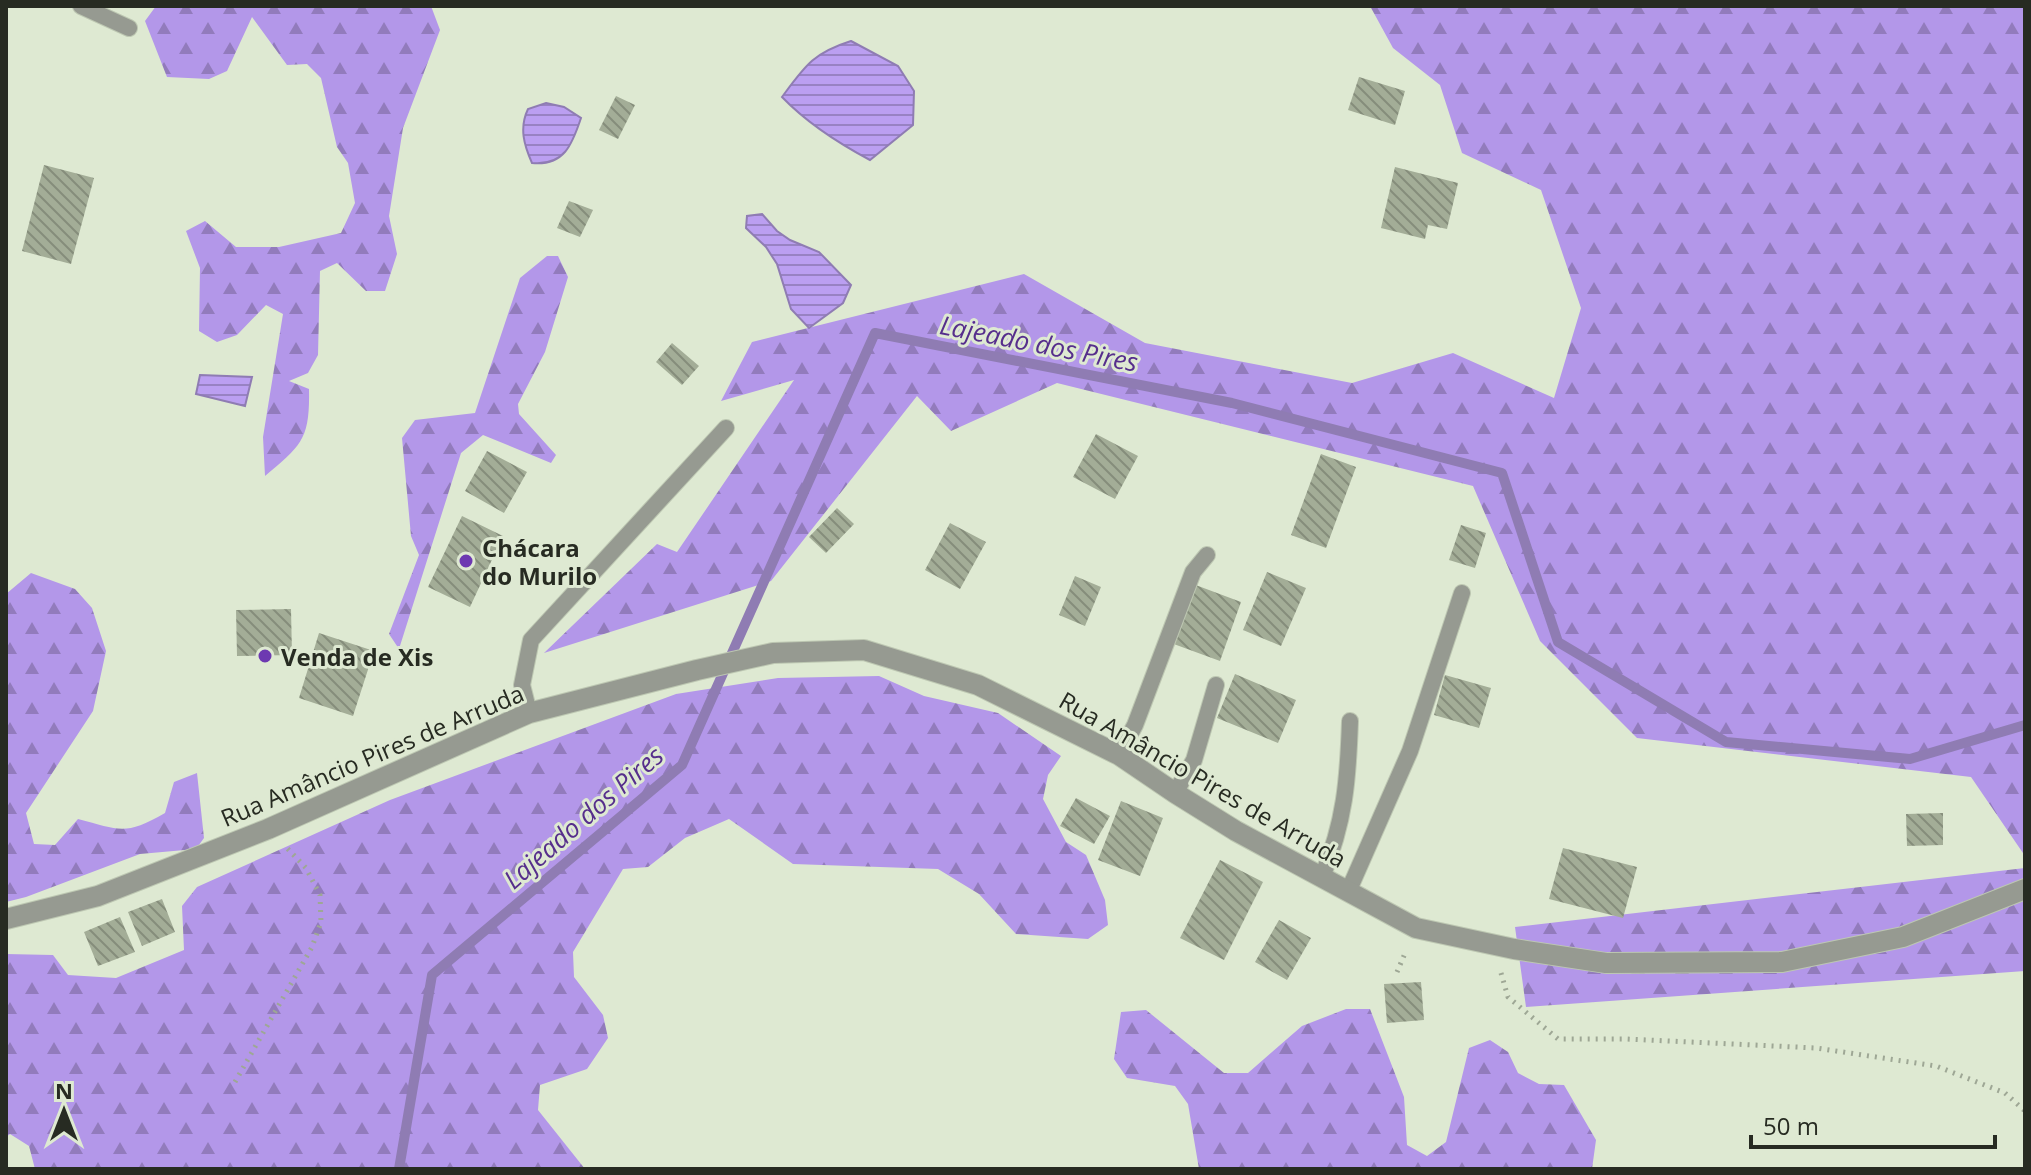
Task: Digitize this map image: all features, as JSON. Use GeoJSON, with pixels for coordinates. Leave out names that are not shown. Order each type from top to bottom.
{"type":"FeatureCollection","features":[{"type":"Feature","properties":{"kind":"street","name":"Rua Amâncio Pires de Arruda"},"geometry":{"type":"LineString","coordinates":[[6,919],[98,896],[268,829],[529,713],[773,653],[864,650],[978,685],[1119,755],[1236,831],[1416,928],[1493,944],[1606,963],[1782,962],[1903,937],[2025,889]]}},
{"type":"Feature","properties":{"kind":"lane"},"geometry":{"type":"LineString","coordinates":[[81,6],[129,28]]}},
{"type":"Feature","properties":{"kind":"lane"},"geometry":{"type":"LineString","coordinates":[[529,713],[522,685],[531,640],[726,428]]}},
{"type":"Feature","properties":{"kind":"lane"},"geometry":{"type":"LineString","coordinates":[[1119,755],[1135,725],[1193,572],[1207,555]]}},
{"type":"Feature","properties":{"kind":"lane"},"geometry":{"type":"LineString","coordinates":[[1348,892],[1410,751],[1462,593]]}},
{"type":"Feature","properties":{"kind":"lane"},"geometry":{"type":"LineString","coordinates":[[1175,793],[1194,760],[1216,685]]}},
{"type":"Feature","properties":{"kind":"lane"},"geometry":{"type":"LineString","coordinates":[[1322,877],[1334,849],[1347,789],[1350,721]]}},
{"type":"Feature","properties":{"kind":"path"},"geometry":{"type":"LineString","coordinates":[[235,1082],[312,947],[321,922],[320,895],[306,868],[268,829]]}},
{"type":"Feature","properties":{"kind":"path"},"geometry":{"type":"LineString","coordinates":[[1493,944],[1508,997],[1558,1039],[1627,1039],[1816,1048],[1936,1066],[2005,1093],[2025,1111]]}},
{"type":"Feature","properties":{"kind":"green space"},"geometry":{"type":"Polygon","coordinates":[[[156,6],[431,6],[440,30],[403,128],[389,216],[397,254],[385,291],[366,291],[337,263],[320,271],[318,355],[308,373],[289,381],[309,389],[308,419],[295,448],[265,476],[263,437],[283,314],[266,305],[237,335],[217,342],[199,331],[200,268],[186,231],[205,221],[236,247],[279,247],[341,233],[355,203],[348,163],[337,147],[321,78],[307,64],[287,65],[252,17],[227,71],[209,79],[167,77],[145,21],[156,6]]]}},
{"type":"Feature","properties":{"kind":"green space"},"geometry":{"type":"Polygon","coordinates":[[[1370,6],[2025,6],[2025,856],[1971,777],[1637,738],[1540,641],[1473,486],[1057,383],[951,431],[917,396],[771,581],[544,653],[657,544],[677,552],[794,380],[721,401],[752,342],[1024,274],[1145,343],[1352,383],[1453,353],[1554,398],[1581,308],[1541,190],[1462,153],[1440,85],[1393,48],[1370,6]]]}},
{"type":"Feature","properties":{"kind":"green space"},"geometry":{"type":"Polygon","coordinates":[[[547,256],[558,256],[568,277],[545,352],[518,404],[519,414],[556,455],[551,463],[483,435],[461,453],[399,649],[389,634],[419,555],[411,536],[402,438],[415,420],[475,413],[520,278],[547,256]]]}},
{"type":"Feature","properties":{"kind":"green space"},"geometry":{"type":"Polygon","coordinates":[[[31,573],[75,589],[92,608],[106,651],[93,711],[26,813],[34,844],[55,845],[78,819],[122,829],[140,825],[165,813],[174,782],[197,773],[204,838],[196,849],[140,854],[6,902],[6,594],[31,573]]]}},
{"type":"Feature","properties":{"kind":"green space"},"geometry":{"type":"Polygon","coordinates":[[[879,676],[924,696],[998,713],[1061,756],[1048,775],[1043,799],[1066,842],[1086,855],[1105,900],[1108,925],[1088,939],[1016,934],[979,894],[938,869],[793,864],[729,819],[685,838],[648,867],[623,869],[573,952],[574,977],[603,1015],[608,1038],[587,1069],[540,1085],[538,1110],[585,1169],[35,1169],[29,1146],[10,1134],[6,1137],[6,954],[53,955],[68,975],[116,978],[184,950],[182,906],[197,887],[390,800],[676,694],[778,678],[879,676]]]}},
{"type":"Feature","properties":{"kind":"green space"},"geometry":{"type":"Polygon","coordinates":[[[2025,868],[2025,971],[1526,1007],[1515,927],[2025,868]]]}},
{"type":"Feature","properties":{"kind":"green space"},"geometry":{"type":"Polygon","coordinates":[[[1346,1009],[1370,1009],[1404,1097],[1407,1145],[1427,1156],[1446,1142],[1469,1048],[1490,1040],[1508,1052],[1518,1073],[1539,1084],[1564,1085],[1596,1140],[1592,1169],[1199,1169],[1188,1104],[1175,1086],[1127,1078],[1114,1059],[1121,1012],[1146,1010],[1224,1073],[1248,1073],[1302,1026],[1346,1009]]]}},
{"type":"Feature","properties":{"kind":"shaded area"},"geometry":{"type":"Polygon","coordinates":[[[851,41],[898,66],[914,91],[913,125],[870,160],[823,132],[782,97],[811,62],[827,50],[851,41]]]}},
{"type":"Feature","properties":{"kind":"shaded area"},"geometry":{"type":"Polygon","coordinates":[[[546,103],[564,107],[581,118],[565,152],[552,161],[532,163],[524,136],[525,116],[528,109],[546,103]]]}},
{"type":"Feature","properties":{"kind":"shaded area"},"geometry":{"type":"Polygon","coordinates":[[[762,214],[790,240],[819,252],[851,285],[843,303],[809,328],[791,309],[777,264],[766,247],[746,228],[747,216],[762,214]]]}},
{"type":"Feature","properties":{"kind":"shaded area"},"geometry":{"type":"Polygon","coordinates":[[[200,375],[252,377],[245,406],[196,394],[200,375]]]}},
{"type":"Feature","properties":{"kind":"building"},"geometry":{"type":"Polygon","coordinates":[[[1359,77],[1405,91],[1395,125],[1348,110],[1359,77]]]}},
{"type":"Feature","properties":{"kind":"building"},"geometry":{"type":"Polygon","coordinates":[[[616,96],[635,105],[618,139],[599,130],[616,96]]]}},
{"type":"Feature","properties":{"kind":"building"},"geometry":{"type":"Polygon","coordinates":[[[44,165],[94,178],[71,264],[22,251],[44,165]]]}},
{"type":"Feature","properties":{"kind":"building"},"geometry":{"type":"Polygon","coordinates":[[[1395,167],[1458,183],[1447,229],[1428,225],[1425,239],[1381,228],[1395,167]]]}},
{"type":"Feature","properties":{"kind":"building"},"geometry":{"type":"Polygon","coordinates":[[[569,201],[593,210],[580,237],[557,228],[569,201]]]}},
{"type":"Feature","properties":{"kind":"building"},"geometry":{"type":"Polygon","coordinates":[[[672,343],[699,366],[682,385],[656,362],[672,343]]]}},
{"type":"Feature","properties":{"kind":"building"},"geometry":{"type":"Polygon","coordinates":[[[1096,434],[1138,456],[1115,499],[1073,477],[1096,434]]]}},
{"type":"Feature","properties":{"kind":"building"},"geometry":{"type":"Polygon","coordinates":[[[487,451],[527,472],[504,513],[465,491],[487,451]]]}},
{"type":"Feature","properties":{"kind":"building"},"geometry":{"type":"Polygon","coordinates":[[[1321,454],[1356,467],[1326,548],[1291,535],[1321,454]]]}},
{"type":"Feature","properties":{"kind":"building"},"geometry":{"type":"Polygon","coordinates":[[[837,508],[854,524],[826,553],[809,537],[837,508]]]}},
{"type":"Feature","properties":{"kind":"building","name":"Chácara do Murilo"},"geometry":{"type":"Polygon","coordinates":[[[462,516],[503,536],[470,607],[428,587],[462,516]]]}},
{"type":"Feature","properties":{"kind":"building"},"geometry":{"type":"Polygon","coordinates":[[[950,523],[986,542],[960,589],[925,570],[950,523]]]}},
{"type":"Feature","properties":{"kind":"building"},"geometry":{"type":"Polygon","coordinates":[[[1461,525],[1486,533],[1475,568],[1449,560],[1461,525]]]}},
{"type":"Feature","properties":{"kind":"building"},"geometry":{"type":"Polygon","coordinates":[[[1267,572],[1306,588],[1281,646],[1243,630],[1267,572]]]}},
{"type":"Feature","properties":{"kind":"building"},"geometry":{"type":"Polygon","coordinates":[[[1075,576],[1101,587],[1085,626],[1059,615],[1075,576]]]}},
{"type":"Feature","properties":{"kind":"building"},"geometry":{"type":"Polygon","coordinates":[[[1193,584],[1241,602],[1220,661],[1171,643],[1193,584]]]}},
{"type":"Feature","properties":{"kind":"building"},"geometry":{"type":"Polygon","coordinates":[[[291,609],[292,655],[237,656],[236,610],[291,609]]]}},
{"type":"Feature","properties":{"kind":"building"},"geometry":{"type":"Polygon","coordinates":[[[319,633],[374,651],[353,716],[299,698],[319,633]]]}},
{"type":"Feature","properties":{"kind":"building"},"geometry":{"type":"Polygon","coordinates":[[[1235,674],[1296,700],[1278,743],[1217,718],[1235,674]]]}},
{"type":"Feature","properties":{"kind":"building"},"geometry":{"type":"Polygon","coordinates":[[[1445,675],[1491,688],[1479,728],[1434,715],[1445,675]]]}},
{"type":"Feature","properties":{"kind":"building"},"geometry":{"type":"Polygon","coordinates":[[[1076,798],[1110,816],[1094,844],[1060,826],[1076,798]]]}},
{"type":"Feature","properties":{"kind":"building"},"geometry":{"type":"Polygon","coordinates":[[[1121,801],[1163,818],[1140,876],[1098,860],[1121,801]]]}},
{"type":"Feature","properties":{"kind":"building"},"geometry":{"type":"Polygon","coordinates":[[[1943,813],[1943,845],[1907,846],[1906,814],[1943,813]]]}},
{"type":"Feature","properties":{"kind":"building"},"geometry":{"type":"Polygon","coordinates":[[[1563,848],[1637,867],[1623,918],[1549,899],[1563,848]]]}},
{"type":"Feature","properties":{"kind":"building"},"geometry":{"type":"Polygon","coordinates":[[[1220,860],[1263,882],[1224,960],[1180,938],[1220,860]]]}},
{"type":"Feature","properties":{"kind":"building"},"geometry":{"type":"Polygon","coordinates":[[[162,899],[175,932],[142,946],[128,912],[162,899]]]}},
{"type":"Feature","properties":{"kind":"building"},"geometry":{"type":"Polygon","coordinates":[[[120,917],[135,952],[98,966],[84,932],[120,917]]]}},
{"type":"Feature","properties":{"kind":"building"},"geometry":{"type":"Polygon","coordinates":[[[1279,920],[1311,938],[1287,980],[1255,962],[1279,920]]]}},
{"type":"Feature","properties":{"kind":"building"},"geometry":{"type":"Polygon","coordinates":[[[1421,982],[1424,1020],[1387,1023],[1384,984],[1421,982]]]}},
{"type":"Feature","properties":{"kind":"waterway","name":"Lajeado dos Pires"},"geometry":{"type":"LineString","coordinates":[[399,1169],[432,975],[682,765],[875,333],[1232,403],[1502,473],[1558,642],[1726,742],[1910,759],[2025,725]]}},
{"type":"Feature","properties":{"kind":"place","name":"Chácara do Murilo"},"geometry":{"type":"Point","coordinates":[466,561]}},
{"type":"Feature","properties":{"kind":"place","name":"Venda de Xis"},"geometry":{"type":"Point","coordinates":[265,656]}}]}
